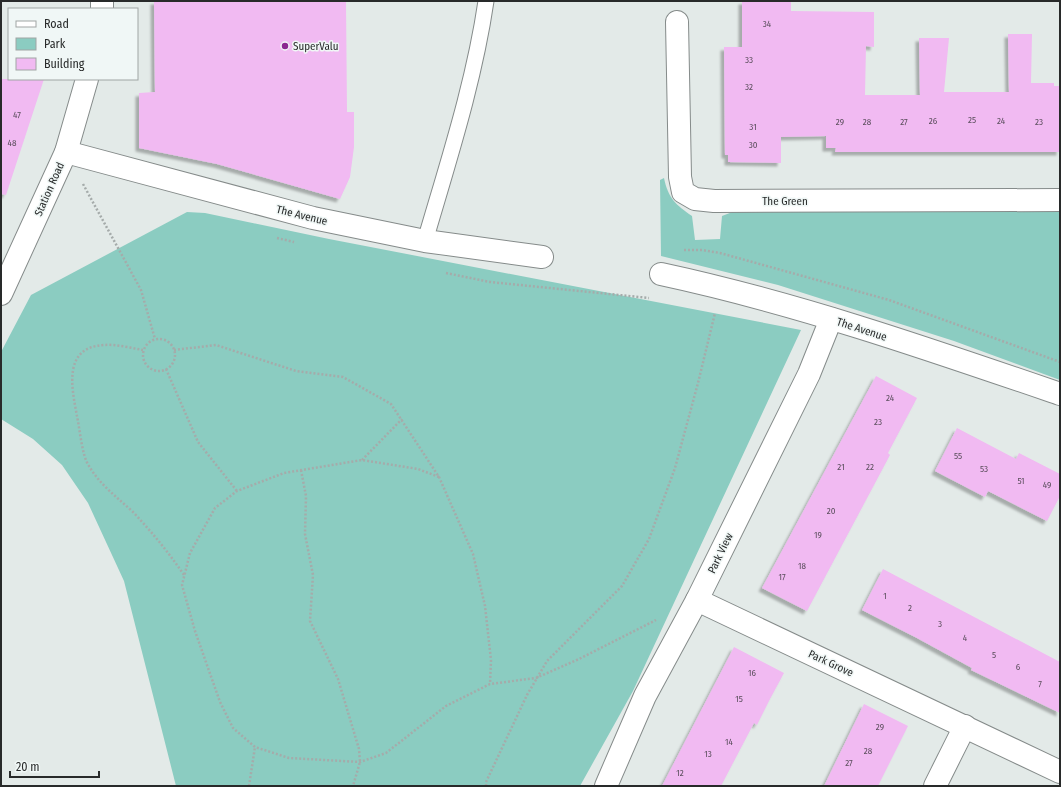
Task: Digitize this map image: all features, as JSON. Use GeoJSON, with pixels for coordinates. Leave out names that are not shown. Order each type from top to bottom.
{"type":"FeatureCollection","features":[{"type":"Feature","properties":{"kind":"street","name":"The Green"},"geometry":{"type":"LineString","coordinates":[[677,22],[680,177],[683,192],[695,199],[714,201],[1060,200]]}},
{"type":"Feature","properties":{"kind":"street","name":"Station Road"},"geometry":{"type":"LineString","coordinates":[[1,294],[66,152],[88,80]]}},
{"type":"Feature","properties":{"kind":"street","name":"The Avenue"},"geometry":{"type":"LineString","coordinates":[[66,152],[312,218],[425,241],[542,257]]}},
{"type":"Feature","properties":{"kind":"street","name":"The Avenue"},"geometry":{"type":"LineString","coordinates":[[663,275],[721,288],[831,319],[1060,394]]}},
{"type":"Feature","properties":{"kind":"street","name":"Park View"},"geometry":{"type":"LineString","coordinates":[[606,786],[645,696],[697,600],[809,374],[831,319]]}},
{"type":"Feature","properties":{"kind":"street","name":"Park Grove"},"geometry":{"type":"LineString","coordinates":[[697,600],[1060,772]]}},
{"type":"Feature","properties":{"kind":"street"},"geometry":{"type":"LineString","coordinates":[[935,786],[965,726]]}},
{"type":"Feature","properties":{"kind":"lane"},"geometry":{"type":"LineString","coordinates":[[425,241],[461,121],[481,31],[486,1]]}},
{"type":"Feature","properties":{"kind":"path"},"geometry":{"type":"LineString","coordinates":[[66,152],[141,290],[155,339]]}},
{"type":"Feature","properties":{"kind":"path"},"geometry":{"type":"LineString","coordinates":[[663,275],[666,251],[702,250],[720,253],[889,300],[1060,362]]}},
{"type":"Feature","properties":{"kind":"path"},"geometry":{"type":"LineString","coordinates":[[486,786],[486,782],[536,678],[547,661],[622,586],[649,540],[675,468],[698,383],[721,288]]}},
{"type":"Feature","properties":{"kind":"path"},"geometry":{"type":"LineString","coordinates":[[155,339],[166,340],[172,345],[174,350],[175,359],[171,366],[166,369],[154,370],[146,366],[142,357],[143,350],[148,341],[155,339]]}},
{"type":"Feature","properties":{"kind":"path"},"geometry":{"type":"LineString","coordinates":[[143,350],[104,344],[87,348],[76,361],[72,372],[72,387],[88,465],[100,482],[133,513],[166,549],[185,576]]}},
{"type":"Feature","properties":{"kind":"path"},"geometry":{"type":"LineString","coordinates":[[174,350],[216,345],[296,371],[343,377],[391,404],[439,477],[473,554],[485,606],[491,660],[490,684]]}},
{"type":"Feature","properties":{"kind":"path"},"geometry":{"type":"LineString","coordinates":[[166,369],[198,442],[237,491]]}},
{"type":"Feature","properties":{"kind":"path"},"geometry":{"type":"LineString","coordinates":[[362,460],[402,419]]}},
{"type":"Feature","properties":{"kind":"path"},"geometry":{"type":"LineString","coordinates":[[439,477],[418,469],[362,460],[284,473],[237,491],[215,508],[202,528],[190,553],[182,585],[195,630],[220,702],[232,728],[255,747],[289,758],[360,762],[386,753],[446,706],[490,684],[536,678],[579,659],[670,613],[687,619]]}},
{"type":"Feature","properties":{"kind":"path"},"geometry":{"type":"LineString","coordinates":[[301,470],[306,496],[305,534],[313,575],[310,621],[338,679],[359,749],[360,762],[353,786]]}},
{"type":"Feature","properties":{"kind":"path"},"geometry":{"type":"LineString","coordinates":[[248,786],[255,747]]}},
{"type":"Feature","properties":{"kind":"green space"},"geometry":{"type":"Polygon","coordinates":[[[664,178],[670,196],[681,208],[692,216],[695,240],[720,239],[722,216],[735,211],[1060,212],[1060,380],[954,341],[778,285],[661,256],[660,180],[664,178]]]}},
{"type":"Feature","properties":{"kind":"green space"},"geometry":{"type":"Polygon","coordinates":[[[187,212],[205,213],[329,239],[801,330],[633,691],[580,786],[176,786],[124,581],[88,503],[62,465],[33,439],[1,419],[1,352],[31,295],[187,212]]]}},
{"type":"Feature","properties":{"kind":"building"},"geometry":{"type":"Polygon","coordinates":[[[154,1],[346,1],[347,112],[354,112],[354,147],[350,177],[340,199],[217,164],[139,148],[139,93],[155,92],[154,1]]]}},
{"type":"Feature","properties":{"kind":"building"},"geometry":{"type":"Polygon","coordinates":[[[742,1],[791,1],[791,11],[874,12],[874,47],[866,46],[865,95],[920,95],[919,38],[949,38],[944,92],[1009,92],[1008,34],[1032,34],[1031,83],[1054,83],[1054,86],[1060,86],[1060,152],[835,152],[836,148],[826,148],[826,136],[781,137],[781,163],[728,162],[728,155],[725,155],[724,47],[742,47],[742,1]]]}},
{"type":"Feature","properties":{"kind":"building"},"geometry":{"type":"Polygon","coordinates":[[[1,79],[44,80],[6,195],[1,194],[1,79]]]}},
{"type":"Feature","properties":{"kind":"building"},"geometry":{"type":"Polygon","coordinates":[[[876,376],[917,398],[888,453],[890,455],[807,611],[762,588],[876,376]]]}},
{"type":"Feature","properties":{"kind":"building"},"geometry":{"type":"Polygon","coordinates":[[[957,428],[1016,459],[1019,453],[1060,474],[1060,496],[1047,521],[988,491],[985,497],[935,471],[957,428]]]}},
{"type":"Feature","properties":{"kind":"building"},"geometry":{"type":"Polygon","coordinates":[[[883,569],[1060,662],[1060,713],[971,670],[972,668],[862,610],[883,569]]]}},
{"type":"Feature","properties":{"kind":"building"},"geometry":{"type":"Polygon","coordinates":[[[734,647],[784,673],[757,725],[754,723],[721,786],[662,786],[734,647]]]}},
{"type":"Feature","properties":{"kind":"building"},"geometry":{"type":"Polygon","coordinates":[[[864,704],[908,726],[878,786],[824,786],[864,704]]]}},
{"type":"Feature","properties":{"kind":"place","name":"SuperValu"},"geometry":{"type":"Point","coordinates":[285,46]}}]}
